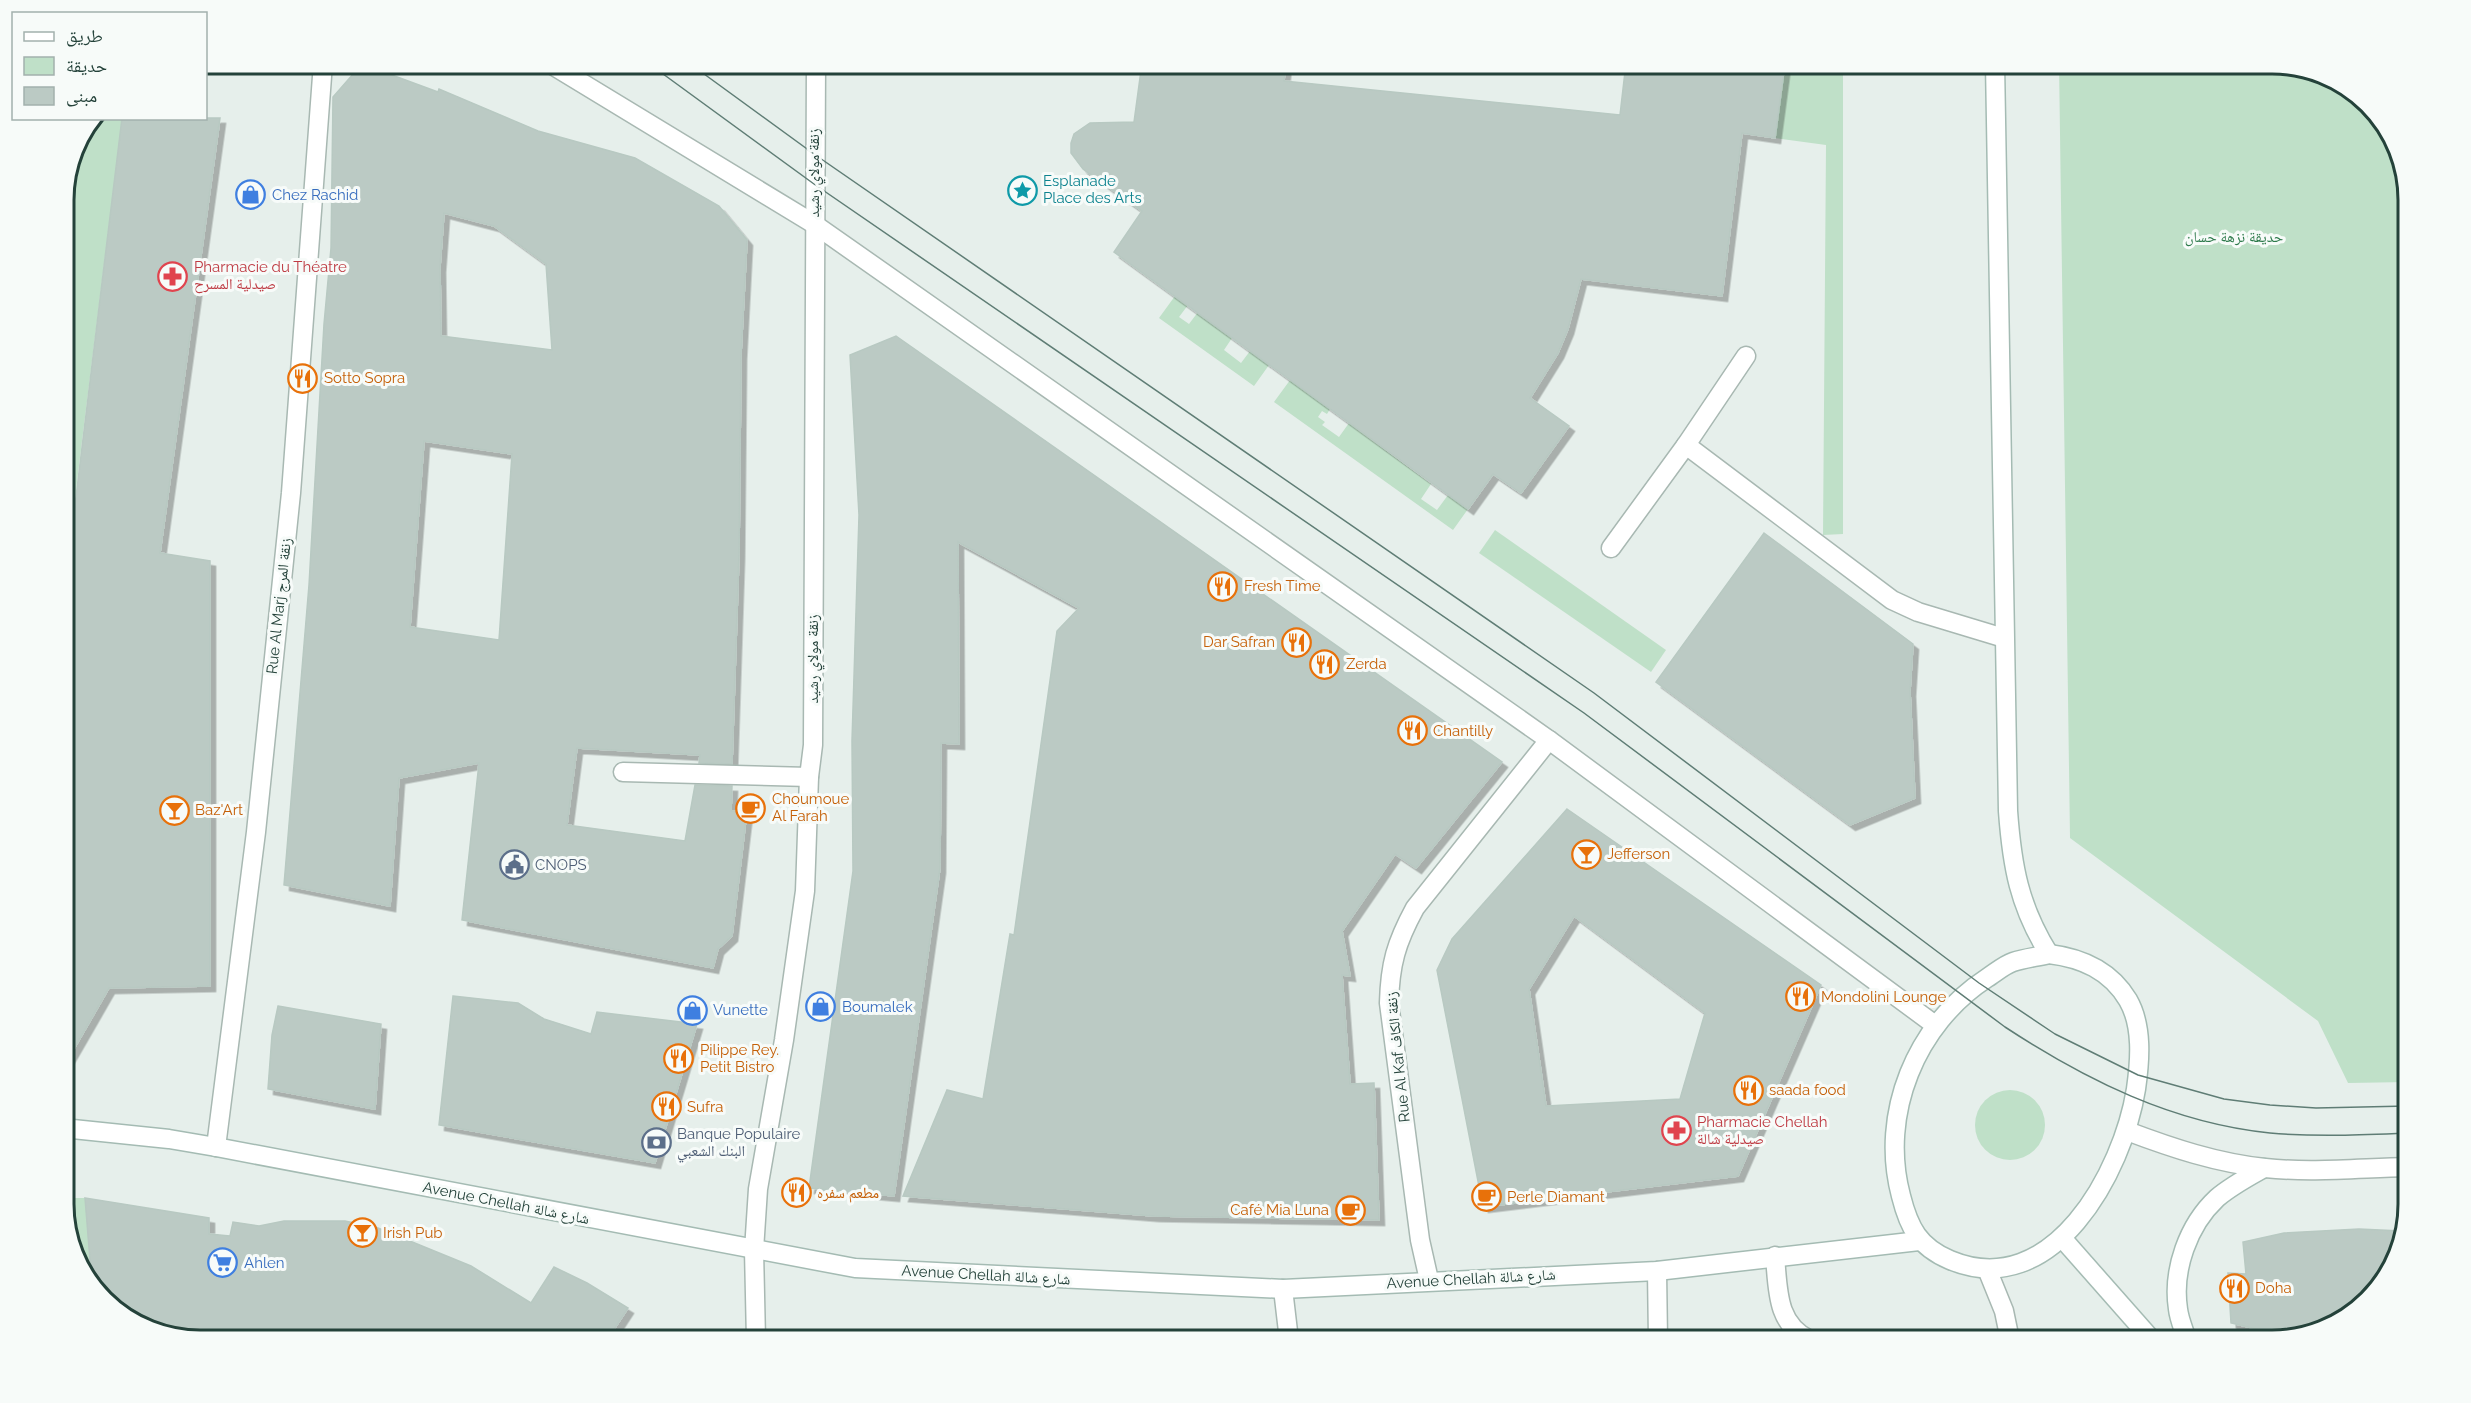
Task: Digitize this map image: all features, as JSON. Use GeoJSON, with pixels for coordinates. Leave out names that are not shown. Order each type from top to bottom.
{"type":"FeatureCollection","features":[{"type":"Feature","properties":{"kind":"street","name":"Rue Al Marj زنقة المرج"},"geometry":{"type":"LineString","coordinates":[[216,1147],[256,832],[291,493],[322,74]]}},
{"type":"Feature","properties":{"kind":"street"},"geometry":{"type":"LineString","coordinates":[[567,74],[814,224],[1549,740],[1935,1025]]}},
{"type":"Feature","properties":{"kind":"street","name":"زنقة مولاي رشيد"},"geometry":{"type":"LineString","coordinates":[[756,1330],[754,1250],[758,1188],[784,1040],[805,891],[809,777],[813,745],[816,74]]}},
{"type":"Feature","properties":{"kind":"street"},"geometry":{"type":"LineString","coordinates":[[1995,74],[2007,801],[2012,862],[2032,926],[2049,954]]}},
{"type":"Feature","properties":{"kind":"street"},"geometry":{"type":"LineString","coordinates":[[1611,548],[1686,445],[1746,356]]}},
{"type":"Feature","properties":{"kind":"street"},"geometry":{"type":"LineString","coordinates":[[1686,445],[1893,600],[1918,612],[2004,638]]}},
{"type":"Feature","properties":{"kind":"street","name":"Rue Al Kaf زنقة الكاف"},"geometry":{"type":"LineString","coordinates":[[1429,1280],[1420,1240],[1389,1003],[1390,967],[1399,937],[1415,908],[1549,740]]}},
{"type":"Feature","properties":{"kind":"street"},"geometry":{"type":"LineString","coordinates":[[623,772],[809,777]]}},
{"type":"Feature","properties":{"kind":"street"},"geometry":{"type":"LineString","coordinates":[[2049,954],[2073,957],[2095,967],[2113,982],[2128,1001],[2137,1024],[2139,1048],[2138,1075],[2127,1131],[2116,1161],[2101,1188],[2062,1238],[2040,1255],[2014,1265],[1988,1269],[1962,1265],[1939,1255],[1919,1241],[1905,1211],[1899,1190],[1894,1147],[1897,1115],[1905,1083],[1918,1053],[1935,1025],[1964,995],[2012,962],[2049,954]]}},
{"type":"Feature","properties":{"kind":"street","name":"Avenue Chellah شارع شالة"},"geometry":{"type":"LineString","coordinates":[[74,1129],[169,1139],[216,1147],[855,1269],[1283,1289],[1429,1280],[1657,1271],[1919,1241]]}},
{"type":"Feature","properties":{"kind":"street"},"geometry":{"type":"LineString","coordinates":[[2127,1131],[2170,1148],[2216,1160],[2264,1168],[2312,1170],[2398,1167]]}},
{"type":"Feature","properties":{"kind":"street"},"geometry":{"type":"LineString","coordinates":[[2184,1330],[2177,1297],[2178,1270],[2184,1247],[2195,1226],[2215,1200],[2264,1168]]}},
{"type":"Feature","properties":{"kind":"street"},"geometry":{"type":"LineString","coordinates":[[2062,1238],[2143,1330]]}},
{"type":"Feature","properties":{"kind":"street"},"geometry":{"type":"LineString","coordinates":[[1775,1256],[1779,1302],[1784,1316],[1794,1330]]}},
{"type":"Feature","properties":{"kind":"street"},"geometry":{"type":"LineString","coordinates":[[1988,1269],[2004,1311],[2008,1330]]}},
{"type":"Feature","properties":{"kind":"street"},"geometry":{"type":"LineString","coordinates":[[1657,1271],[1658,1330]]}},
{"type":"Feature","properties":{"kind":"street"},"geometry":{"type":"LineString","coordinates":[[1283,1289],[1288,1330]]}},
{"type":"Feature","properties":{"kind":"green space"},"geometry":{"type":"Polygon","coordinates":[[[1784,74],[1843,74],[1843,534],[1823,535],[1826,145],[1775,138],[1784,74]]]}},
{"type":"Feature","properties":{"kind":"green space","name":"حديقة نزهة حسان"},"geometry":{"type":"Polygon","coordinates":[[[2059,74],[2272,74],[2304,78],[2320,83],[2335,90],[2355,105],[2376,129],[2391,159],[2397,191],[2398,1082],[2348,1083],[2318,1021],[2070,838],[2059,74]]]}},
{"type":"Feature","properties":{"kind":"green space"},"geometry":{"type":"Polygon","coordinates":[[[102,120],[122,120],[74,506],[74,191],[83,151],[95,129],[102,120]]]}},
{"type":"Feature","properties":{"kind":"green space"},"geometry":{"type":"Polygon","coordinates":[[[1175,296],[1188,305],[1179,317],[1189,324],[1198,312],[1232,338],[1224,350],[1241,363],[1250,351],[1269,365],[1254,386],[1159,318],[1175,296]]]}},
{"type":"Feature","properties":{"kind":"green space"},"geometry":{"type":"Polygon","coordinates":[[[1304,361],[1321,374],[1308,393],[1330,409],[1327,414],[1322,411],[1318,417],[1325,422],[1322,425],[1339,437],[1349,423],[1431,484],[1421,499],[1437,510],[1448,495],[1468,509],[1453,530],[1274,402],[1304,361]]]}},
{"type":"Feature","properties":{"kind":"green space"},"geometry":{"type":"Polygon","coordinates":[[[1495,530],[1666,650],[1651,672],[1479,553],[1495,530]]]}},
{"type":"Feature","properties":{"kind":"green space"},"geometry":{"type":"Polygon","coordinates":[[[2010,1090],[2023,1093],[2035,1100],[2042,1112],[2045,1125],[2042,1138],[2035,1150],[2023,1157],[2010,1160],[1997,1157],[1985,1150],[1978,1138],[1975,1125],[1978,1112],[1985,1100],[1997,1093],[2010,1090]]]}},
{"type":"Feature","properties":{"kind":"green space"},"geometry":{"type":"Polygon","coordinates":[[[74,1198],[86,1198],[91,1267],[80,1244],[74,1212],[74,1198]]]}},
{"type":"Feature","properties":{"kind":"building"},"geometry":{"type":"Polygon","coordinates":[[[353,74],[389,74],[438,92],[439,89],[538,131],[635,158],[719,206],[747,240],[741,354],[739,554],[732,764],[699,763],[700,755],[577,748],[567,825],[685,841],[695,785],[732,786],[731,811],[747,811],[732,936],[718,949],[713,968],[462,920],[479,763],[399,778],[390,906],[284,885],[309,585],[324,324],[331,248],[333,97],[353,74]],[[444,213],[440,267],[441,336],[552,350],[546,264],[494,226],[444,213]],[[424,441],[410,627],[499,640],[512,454],[424,441]]]}},
{"type":"Feature","properties":{"kind":"building"},"geometry":{"type":"Polygon","coordinates":[[[1141,74],[1285,74],[1284,81],[1620,115],[1625,74],[1784,74],[1775,138],[1742,133],[1722,296],[1581,279],[1568,329],[1558,353],[1530,398],[1569,426],[1521,493],[1493,474],[1468,509],[1114,252],[1142,211],[1083,169],[1071,153],[1071,143],[1074,134],[1090,123],[1134,122],[1141,74]]]}},
{"type":"Feature","properties":{"kind":"building"},"geometry":{"type":"Polygon","coordinates":[[[220,118],[160,553],[210,561],[210,986],[109,988],[74,1049],[74,513],[122,120],[220,118]]]}},
{"type":"Feature","properties":{"kind":"building"},"geometry":{"type":"Polygon","coordinates":[[[896,336],[1502,762],[1416,868],[1395,854],[1342,931],[1350,976],[1342,975],[1350,1084],[1374,1083],[1379,1220],[1154,1216],[903,1196],[947,1090],[983,1099],[1010,934],[1014,935],[1057,631],[1079,608],[958,542],[959,744],[941,743],[940,868],[894,1196],[809,1188],[853,871],[852,741],[859,515],[850,355],[896,336]]]}},
{"type":"Feature","properties":{"kind":"building"},"geometry":{"type":"Polygon","coordinates":[[[1764,533],[1913,644],[1910,691],[1915,798],[1850,825],[1656,682],[1764,533]]]}},
{"type":"Feature","properties":{"kind":"building"},"geometry":{"type":"Polygon","coordinates":[[[1567,809],[1821,985],[1738,1176],[1483,1207],[1437,970],[1452,939],[1567,809]],[[1574,916],[1529,989],[1546,1106],[1680,1099],[1705,1013],[1574,916]]]}},
{"type":"Feature","properties":{"kind":"building"},"geometry":{"type":"Polygon","coordinates":[[[453,996],[518,1003],[544,1019],[591,1034],[597,1012],[697,1024],[655,1163],[439,1125],[453,996]]]}},
{"type":"Feature","properties":{"kind":"building"},"geometry":{"type":"Polygon","coordinates":[[[278,1006],[381,1024],[375,1109],[268,1089],[272,1035],[278,1006]]]}},
{"type":"Feature","properties":{"kind":"building"},"geometry":{"type":"Polygon","coordinates":[[[85,1198],[209,1218],[209,1234],[230,1236],[233,1222],[259,1226],[284,1221],[345,1221],[378,1228],[471,1266],[531,1303],[554,1267],[587,1283],[628,1308],[614,1330],[199,1330],[167,1325],[136,1313],[110,1293],[91,1267],[85,1198]]]}},
{"type":"Feature","properties":{"kind":"building"},"geometry":{"type":"Polygon","coordinates":[[[2359,1229],[2394,1231],[2388,1252],[2372,1280],[2361,1293],[2335,1313],[2304,1325],[2272,1330],[2261,1330],[2231,1323],[2228,1273],[2246,1274],[2243,1242],[2284,1233],[2359,1229]]]}},
{"type":"Feature","properties":{"kind":"tram line"},"geometry":{"type":"LineString","coordinates":[[663,74],[814,184],[1584,713],[2005,1027],[2067,1065],[2164,1109],[2234,1128],[2287,1134],[2398,1133]]}},
{"type":"Feature","properties":{"kind":"tram line"},"geometry":{"type":"LineString","coordinates":[[704,74],[814,154],[1594,693],[1979,983],[2055,1034],[2138,1075],[2224,1099],[2316,1108],[2398,1106]]}},
{"type":"Feature","properties":{"kind":"place","name":"Esplanade Place des Arts"},"geometry":{"type":"Point","coordinates":[1022,190]}},
{"type":"Feature","properties":{"kind":"place","name":"Chez Rachid"},"geometry":{"type":"Point","coordinates":[251,195]}},
{"type":"Feature","properties":{"kind":"place","name":"Pharmacie du Théatre صيدلية المسرح"},"geometry":{"type":"Point","coordinates":[173,276]}},
{"type":"Feature","properties":{"kind":"place","name":"Sotto Sopra"},"geometry":{"type":"Point","coordinates":[303,378]}},
{"type":"Feature","properties":{"kind":"place","name":"Fresh Time"},"geometry":{"type":"Point","coordinates":[1223,586]}},
{"type":"Feature","properties":{"kind":"place","name":"Dar Safran"},"geometry":{"type":"Point","coordinates":[1296,642]}},
{"type":"Feature","properties":{"kind":"place","name":"Zerda"},"geometry":{"type":"Point","coordinates":[1325,664]}},
{"type":"Feature","properties":{"kind":"place","name":"Chantilly"},"geometry":{"type":"Point","coordinates":[1412,731]}},
{"type":"Feature","properties":{"kind":"place","name":"Choumoue Al Farah"},"geometry":{"type":"Point","coordinates":[751,808]}},
{"type":"Feature","properties":{"kind":"place","name":"Baz'Art"},"geometry":{"type":"Point","coordinates":[174,810]}},
{"type":"Feature","properties":{"kind":"place","name":"Jefferson"},"geometry":{"type":"Point","coordinates":[1586,854]}},
{"type":"Feature","properties":{"kind":"place","name":"CNOPS"},"geometry":{"type":"Point","coordinates":[514,865]}},
{"type":"Feature","properties":{"kind":"place","name":"Mondolini Lounge"},"geometry":{"type":"Point","coordinates":[1800,997]}},
{"type":"Feature","properties":{"kind":"place","name":"Boumalek"},"geometry":{"type":"Point","coordinates":[821,1007]}},
{"type":"Feature","properties":{"kind":"place","name":"Vunette"},"geometry":{"type":"Point","coordinates":[692,1010]}},
{"type":"Feature","properties":{"kind":"place","name":"Pilippe Rey. Petit Bistro"},"geometry":{"type":"Point","coordinates":[679,1059]}},
{"type":"Feature","properties":{"kind":"place","name":"saada food"},"geometry":{"type":"Point","coordinates":[1748,1090]}},
{"type":"Feature","properties":{"kind":"place","name":"Sufra"},"geometry":{"type":"Point","coordinates":[666,1107]}},
{"type":"Feature","properties":{"kind":"place","name":"Pharmacie Chellah صيدلية شالة"},"geometry":{"type":"Point","coordinates":[1676,1131]}},
{"type":"Feature","properties":{"kind":"place","name":"Banque Populaire البنك الشعبي"},"geometry":{"type":"Point","coordinates":[656,1143]}},
{"type":"Feature","properties":{"kind":"place","name":"مطعم سفره"},"geometry":{"type":"Point","coordinates":[796,1193]}},
{"type":"Feature","properties":{"kind":"place","name":"Perle Diamant"},"geometry":{"type":"Point","coordinates":[1486,1197]}},
{"type":"Feature","properties":{"kind":"place","name":"Café Mia Luna"},"geometry":{"type":"Point","coordinates":[1350,1210]}},
{"type":"Feature","properties":{"kind":"place","name":"Irish Pub"},"geometry":{"type":"Point","coordinates":[362,1233]}},
{"type":"Feature","properties":{"kind":"place","name":"Ahlen"},"geometry":{"type":"Point","coordinates":[223,1263]}},
{"type":"Feature","properties":{"kind":"place","name":"Doha"},"geometry":{"type":"Point","coordinates":[2234,1288]}}]}
